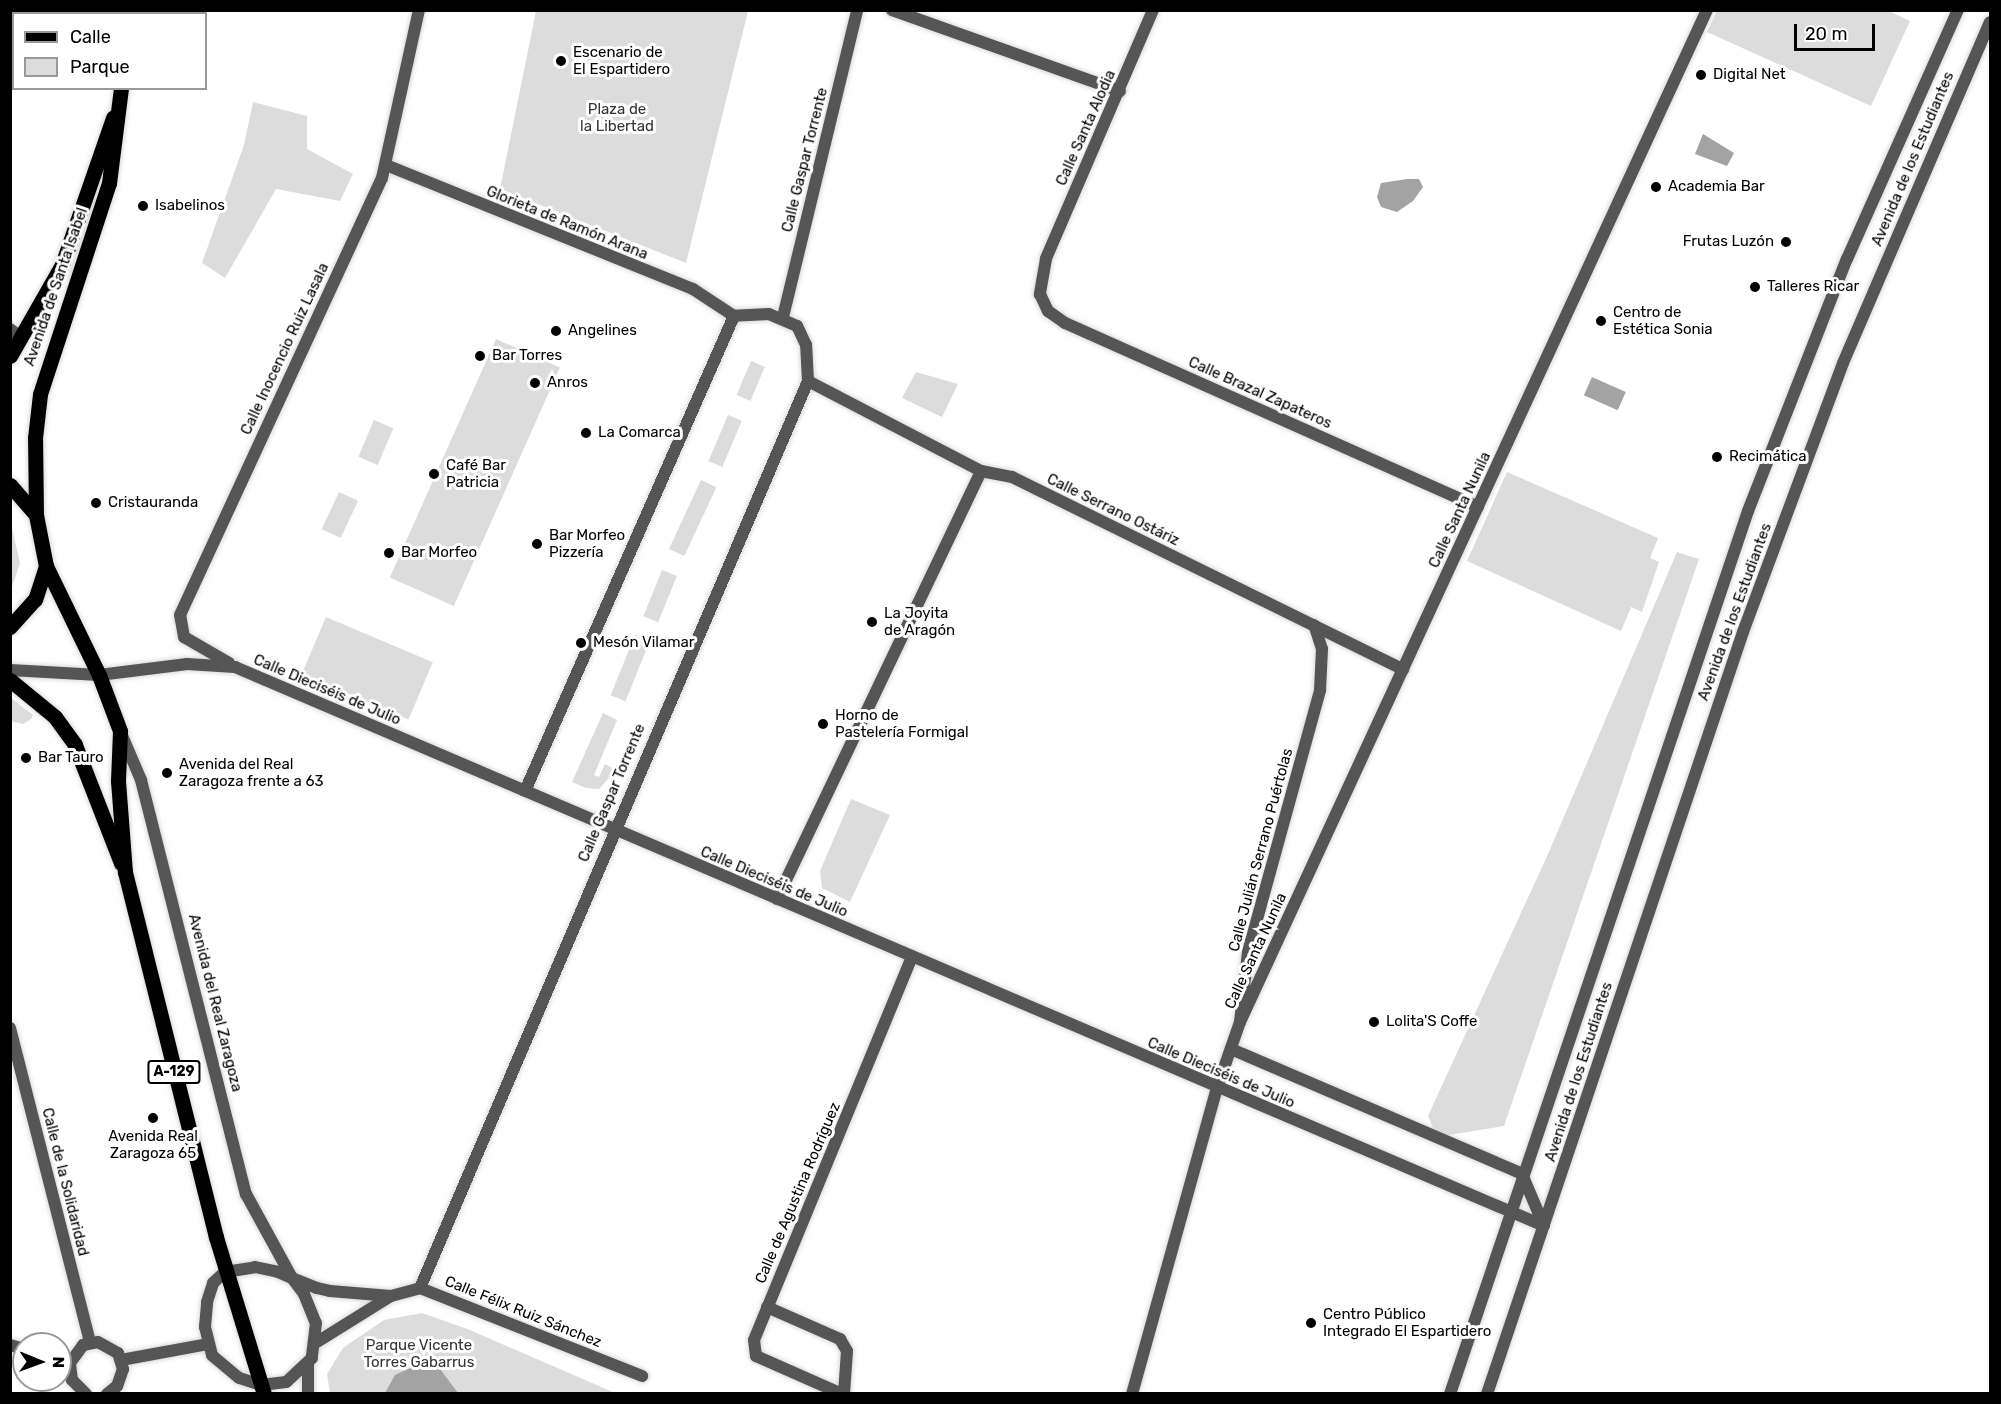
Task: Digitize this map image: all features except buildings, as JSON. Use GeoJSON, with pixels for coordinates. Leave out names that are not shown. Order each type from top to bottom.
{"type":"FeatureCollection","features":[{"type":"Feature","properties":{"kind":"main road","name":"Avenida de Santa Isabel"},"geometry":{"type":"LineString","coordinates":[[46,566],[36,515],[35,438],[40,394],[106,193],[121,90]]}},
{"type":"Feature","properties":{"kind":"main road","name":"Avenida de Santa Isabel"},"geometry":{"type":"LineString","coordinates":[[10,356],[16,334],[63,266],[118,107]]}},
{"type":"Feature","properties":{"kind":"main road"},"geometry":{"type":"LineString","coordinates":[[10,485],[36,515]]}},
{"type":"Feature","properties":{"kind":"main road"},"geometry":{"type":"LineString","coordinates":[[10,627],[35,599],[46,566]]}},
{"type":"Feature","properties":{"kind":"main road","name":"Avenida del Real Zaragoza"},"geometry":{"type":"LineString","coordinates":[[46,566],[99,675],[120,731],[118,781],[126,872]]}},
{"type":"Feature","properties":{"kind":"main road","name":"Avenida del Real Zaragoza"},"geometry":{"type":"LineString","coordinates":[[10,680],[55,717],[75,745],[126,872],[225,1272],[263,1389]]}},
{"type":"Feature","properties":{"kind":"street","name":"Calle Inocencio Ruiz Lasala"},"geometry":{"type":"LineString","coordinates":[[234,667],[188,640],[181,633],[180,615],[386,165],[419,10]]}},
{"type":"Feature","properties":{"kind":"street","name":"Calle Gaspar Torrente"},"geometry":{"type":"LineString","coordinates":[[783,317],[857,10]]}},
{"type":"Feature","properties":{"kind":"street"},"geometry":{"type":"LineString","coordinates":[[892,10],[1120,91]]}},
{"type":"Feature","properties":{"kind":"street","name":"Calle Santa Alodia"},"geometry":{"type":"LineString","coordinates":[[1040,294],[1046,259],[1096,134],[1120,91],[1154,10]]}},
{"type":"Feature","properties":{"kind":"street","name":"Calle Santa Nunila"},"geometry":{"type":"LineString","coordinates":[[1240,1022],[1707,10]]}},
{"type":"Feature","properties":{"kind":"street","name":"Avenida de los Estudiantes"},"geometry":{"type":"LineString","coordinates":[[1450,1394],[1522,1174],[1748,511],[1847,259],[1958,10]]}},
{"type":"Feature","properties":{"kind":"street","name":"Avenida de los Estudiantes"},"geometry":{"type":"LineString","coordinates":[[1487,1394],[1743,632],[1843,363],[1990,22]]}},
{"type":"Feature","properties":{"kind":"street","name":"Glorieta de Ramón Arana"},"geometry":{"type":"LineString","coordinates":[[386,165],[693,289],[734,315]]}},
{"type":"Feature","properties":{"kind":"street","name":"Calle Brazal Zapateros"},"geometry":{"type":"LineString","coordinates":[[1040,294],[1048,310],[1065,323],[1478,507]]}},
{"type":"Feature","properties":{"kind":"street"},"geometry":{"type":"LineString","coordinates":[[525,791],[734,315],[783,317],[802,334],[808,381]]}},
{"type":"Feature","properties":{"kind":"street","name":"Calle Gaspar Torrente"},"geometry":{"type":"LineString","coordinates":[[420,1288],[613,829],[808,381]]}},
{"type":"Feature","properties":{"kind":"street","name":"Calle Serrano Ostáriz"},"geometry":{"type":"LineString","coordinates":[[808,381],[981,471],[1012,477],[1403,669]]}},
{"type":"Feature","properties":{"kind":"street"},"geometry":{"type":"LineString","coordinates":[[777,899],[981,471]]}},
{"type":"Feature","properties":{"kind":"street","name":"Calle Julián Serrano Puértolas"},"geometry":{"type":"LineString","coordinates":[[1132,1394],[1216,1088],[1240,1022],[1248,952],[1320,690],[1322,649],[1314,625]]}},
{"type":"Feature","properties":{"kind":"street","name":"Calle Dieciséis de Julio"},"geometry":{"type":"LineString","coordinates":[[10,670],[99,675],[187,664],[234,667],[1509,1213]]}},
{"type":"Feature","properties":{"kind":"street","name":"Avenida del Real Zaragoza"},"geometry":{"type":"LineString","coordinates":[[120,731],[141,780],[239,1172],[292,1278],[312,1308],[316,1342],[308,1365],[308,1394]]}},
{"type":"Feature","properties":{"kind":"street","name":"Calle de Agustina Rodríguez"},"geometry":{"type":"LineString","coordinates":[[843,1394],[756,1356],[754,1340],[912,957]]}},
{"type":"Feature","properties":{"kind":"street","name":"Calle de la Solidaridad"},"geometry":{"type":"LineString","coordinates":[[10,1028],[90,1342]]}},
{"type":"Feature","properties":{"kind":"street","name":"Calle Dieciséis de Julio"},"geometry":{"type":"LineString","coordinates":[[1231,1049],[1522,1174]]}},
{"type":"Feature","properties":{"kind":"street"},"geometry":{"type":"LineString","coordinates":[[1522,1174],[1544,1226]]}},
{"type":"Feature","properties":{"kind":"street"},"geometry":{"type":"LineString","coordinates":[[1509,1213],[1544,1226]]}},
{"type":"Feature","properties":{"kind":"street"},"geometry":{"type":"LineString","coordinates":[[292,1278],[255,1267],[225,1272],[213,1283],[207,1302],[208,1344],[223,1369],[263,1389],[286,1382],[308,1365]]}},
{"type":"Feature","properties":{"kind":"street","name":"Calle Félix Ruiz Sánchez"},"geometry":{"type":"LineString","coordinates":[[292,1278],[342,1293],[391,1296]]}},
{"type":"Feature","properties":{"kind":"street","name":"Calle Félix Ruiz Sánchez"},"geometry":{"type":"LineString","coordinates":[[316,1342],[391,1296],[420,1288],[642,1376]]}},
{"type":"Feature","properties":{"kind":"street"},"geometry":{"type":"LineString","coordinates":[[767,1306],[840,1339],[847,1351],[843,1394]]}},
{"type":"Feature","properties":{"kind":"street"},"geometry":{"type":"LineString","coordinates":[[72,1355],[90,1342],[106,1343],[122,1360],[122,1378],[106,1394]]}},
{"type":"Feature","properties":{"kind":"street"},"geometry":{"type":"LineString","coordinates":[[122,1360],[208,1344]]}},
{"type":"Feature","properties":{"kind":"street"},"geometry":{"type":"LineString","coordinates":[[72,1380],[86,1394]]}},
{"type":"Feature","properties":{"kind":"green space"},"geometry":{"type":"Polygon","coordinates":[[[1887,10],[1910,21],[1871,106],[1707,32],[1717,11],[1887,10]]]}},
{"type":"Feature","properties":{"kind":"green space","name":"Plaza de la Libertad"},"geometry":{"type":"Polygon","coordinates":[[[536,11],[748,11],[686,263],[500,189],[536,11]]]}},
{"type":"Feature","properties":{"kind":"green space"},"geometry":{"type":"Polygon","coordinates":[[[253,102],[307,116],[307,149],[353,174],[340,201],[276,189],[225,278],[202,263],[244,145],[253,102]]]}},
{"type":"Feature","properties":{"kind":"green space"},"geometry":{"type":"Polygon","coordinates":[[[496,339],[560,367],[454,606],[390,577],[496,339]]]}},
{"type":"Feature","properties":{"kind":"green space"},"geometry":{"type":"Polygon","coordinates":[[[751,361],[765,367],[750,401],[737,395],[751,361]]]}},
{"type":"Feature","properties":{"kind":"green space"},"geometry":{"type":"Polygon","coordinates":[[[916,372],[958,384],[942,417],[902,398],[916,372]]]}},
{"type":"Feature","properties":{"kind":"green space"},"geometry":{"type":"Polygon","coordinates":[[[728,415],[742,421],[722,467],[708,461],[728,415]]]}},
{"type":"Feature","properties":{"kind":"green space"},"geometry":{"type":"Polygon","coordinates":[[[374,420],[393,428],[378,465],[358,457],[374,420]]]}},
{"type":"Feature","properties":{"kind":"green space"},"geometry":{"type":"Polygon","coordinates":[[[1507,472],[1658,538],[1650,558],[1659,562],[1642,612],[1631,607],[1621,631],[1467,561],[1507,472]]]}},
{"type":"Feature","properties":{"kind":"green space"},"geometry":{"type":"Polygon","coordinates":[[[701,480],[716,487],[684,556],[669,549],[701,480]]]}},
{"type":"Feature","properties":{"kind":"green space"},"geometry":{"type":"Polygon","coordinates":[[[339,492],[358,501],[341,538],[322,529],[339,492]]]}},
{"type":"Feature","properties":{"kind":"green space"},"geometry":{"type":"Polygon","coordinates":[[[11,524],[20,563],[10,590],[11,524]]]}},
{"type":"Feature","properties":{"kind":"green space"},"geometry":{"type":"Polygon","coordinates":[[[1677,552],[1699,559],[1504,1126],[1437,1137],[1428,1116],[1548,854],[1677,552]]]}},
{"type":"Feature","properties":{"kind":"green space"},"geometry":{"type":"Polygon","coordinates":[[[662,570],[677,576],[658,622],[643,616],[662,570]]]}},
{"type":"Feature","properties":{"kind":"green space"},"geometry":{"type":"Polygon","coordinates":[[[326,617],[433,662],[409,719],[302,674],[326,617]]]}},
{"type":"Feature","properties":{"kind":"green space"},"geometry":{"type":"Polygon","coordinates":[[[635,635],[650,641],[625,701],[611,695],[635,635]]]}},
{"type":"Feature","properties":{"kind":"green space"},"geometry":{"type":"Polygon","coordinates":[[[11,698],[33,715],[31,719],[23,724],[11,721],[11,698]]]}},
{"type":"Feature","properties":{"kind":"green space"},"geometry":{"type":"Polygon","coordinates":[[[603,713],[617,720],[594,775],[599,777],[605,764],[616,770],[599,789],[586,788],[572,782],[603,713]]]}},
{"type":"Feature","properties":{"kind":"green space"},"geometry":{"type":"Polygon","coordinates":[[[851,799],[890,815],[850,902],[822,888],[820,871],[851,799]]]}},
{"type":"Feature","properties":{"kind":"green space","name":"Parque Vicente Torres Gabarrus"},"geometry":{"type":"Polygon","coordinates":[[[422,1313],[470,1330],[615,1393],[330,1393],[327,1374],[343,1348],[384,1320],[422,1313]]]}},
{"type":"Feature","properties":{"kind":"shaded area"},"geometry":{"type":"Polygon","coordinates":[[[1703,134],[1734,153],[1727,166],[1695,154],[1703,134]]]}},
{"type":"Feature","properties":{"kind":"shaded area"},"geometry":{"type":"Polygon","coordinates":[[[1419,179],[1423,187],[1413,201],[1397,212],[1381,207],[1377,197],[1381,183],[1419,179]]]}},
{"type":"Feature","properties":{"kind":"shaded area"},"geometry":{"type":"Polygon","coordinates":[[[1592,377],[1626,392],[1618,410],[1584,395],[1592,377]]]}},
{"type":"Feature","properties":{"kind":"shaded area"},"geometry":{"type":"Polygon","coordinates":[[[417,1365],[440,1369],[458,1393],[385,1393],[395,1375],[417,1365]]]}},
{"type":"Feature","properties":{"kind":"place","name":"Escenario de El Espartidero"},"geometry":{"type":"Point","coordinates":[561,61]}},
{"type":"Feature","properties":{"kind":"place","name":"Digital Net"},"geometry":{"type":"Point","coordinates":[1701,75]}},
{"type":"Feature","properties":{"kind":"place","name":"Academia Bar"},"geometry":{"type":"Point","coordinates":[1656,187]}},
{"type":"Feature","properties":{"kind":"place","name":"Isabelinos"},"geometry":{"type":"Point","coordinates":[143,206]}},
{"type":"Feature","properties":{"kind":"place","name":"Frutas Luzón"},"geometry":{"type":"Point","coordinates":[1786,242]}},
{"type":"Feature","properties":{"kind":"place","name":"Talleres Ricar"},"geometry":{"type":"Point","coordinates":[1755,287]}},
{"type":"Feature","properties":{"kind":"place","name":"Centro de Estética Sonia"},"geometry":{"type":"Point","coordinates":[1601,321]}},
{"type":"Feature","properties":{"kind":"place","name":"Angelines"},"geometry":{"type":"Point","coordinates":[556,331]}},
{"type":"Feature","properties":{"kind":"place","name":"Bar Torres"},"geometry":{"type":"Point","coordinates":[480,356]}},
{"type":"Feature","properties":{"kind":"place","name":"Anros"},"geometry":{"type":"Point","coordinates":[535,383]}},
{"type":"Feature","properties":{"kind":"place","name":"La Comarca"},"geometry":{"type":"Point","coordinates":[586,433]}},
{"type":"Feature","properties":{"kind":"place","name":"Recimática"},"geometry":{"type":"Point","coordinates":[1717,457]}},
{"type":"Feature","properties":{"kind":"place","name":"Café Bar Patricia"},"geometry":{"type":"Point","coordinates":[434,474]}},
{"type":"Feature","properties":{"kind":"place","name":"Cristauranda"},"geometry":{"type":"Point","coordinates":[96,503]}},
{"type":"Feature","properties":{"kind":"place","name":"Bar Morfeo Pizzería"},"geometry":{"type":"Point","coordinates":[537,544]}},
{"type":"Feature","properties":{"kind":"place","name":"Bar Morfeo"},"geometry":{"type":"Point","coordinates":[389,553]}},
{"type":"Feature","properties":{"kind":"place","name":"La Joyita de Aragón"},"geometry":{"type":"Point","coordinates":[872,622]}},
{"type":"Feature","properties":{"kind":"place","name":"Mesón Vilamar"},"geometry":{"type":"Point","coordinates":[581,643]}},
{"type":"Feature","properties":{"kind":"place","name":"Horno de Pastelería Formigal"},"geometry":{"type":"Point","coordinates":[823,724]}},
{"type":"Feature","properties":{"kind":"place","name":"Bar Tauro"},"geometry":{"type":"Point","coordinates":[26,758]}},
{"type":"Feature","properties":{"kind":"place","name":"Avenida del Real Zaragoza frente a 63"},"geometry":{"type":"Point","coordinates":[167,773]}},
{"type":"Feature","properties":{"kind":"place","name":"Lolita'S Coffe"},"geometry":{"type":"Point","coordinates":[1374,1022]}},
{"type":"Feature","properties":{"kind":"place","name":"Avenida Real Zaragoza 65"},"geometry":{"type":"Point","coordinates":[153,1118]}},
{"type":"Feature","properties":{"kind":"place","name":"Centro Público Integrado El Espartidero"},"geometry":{"type":"Point","coordinates":[1311,1323]}}]}
